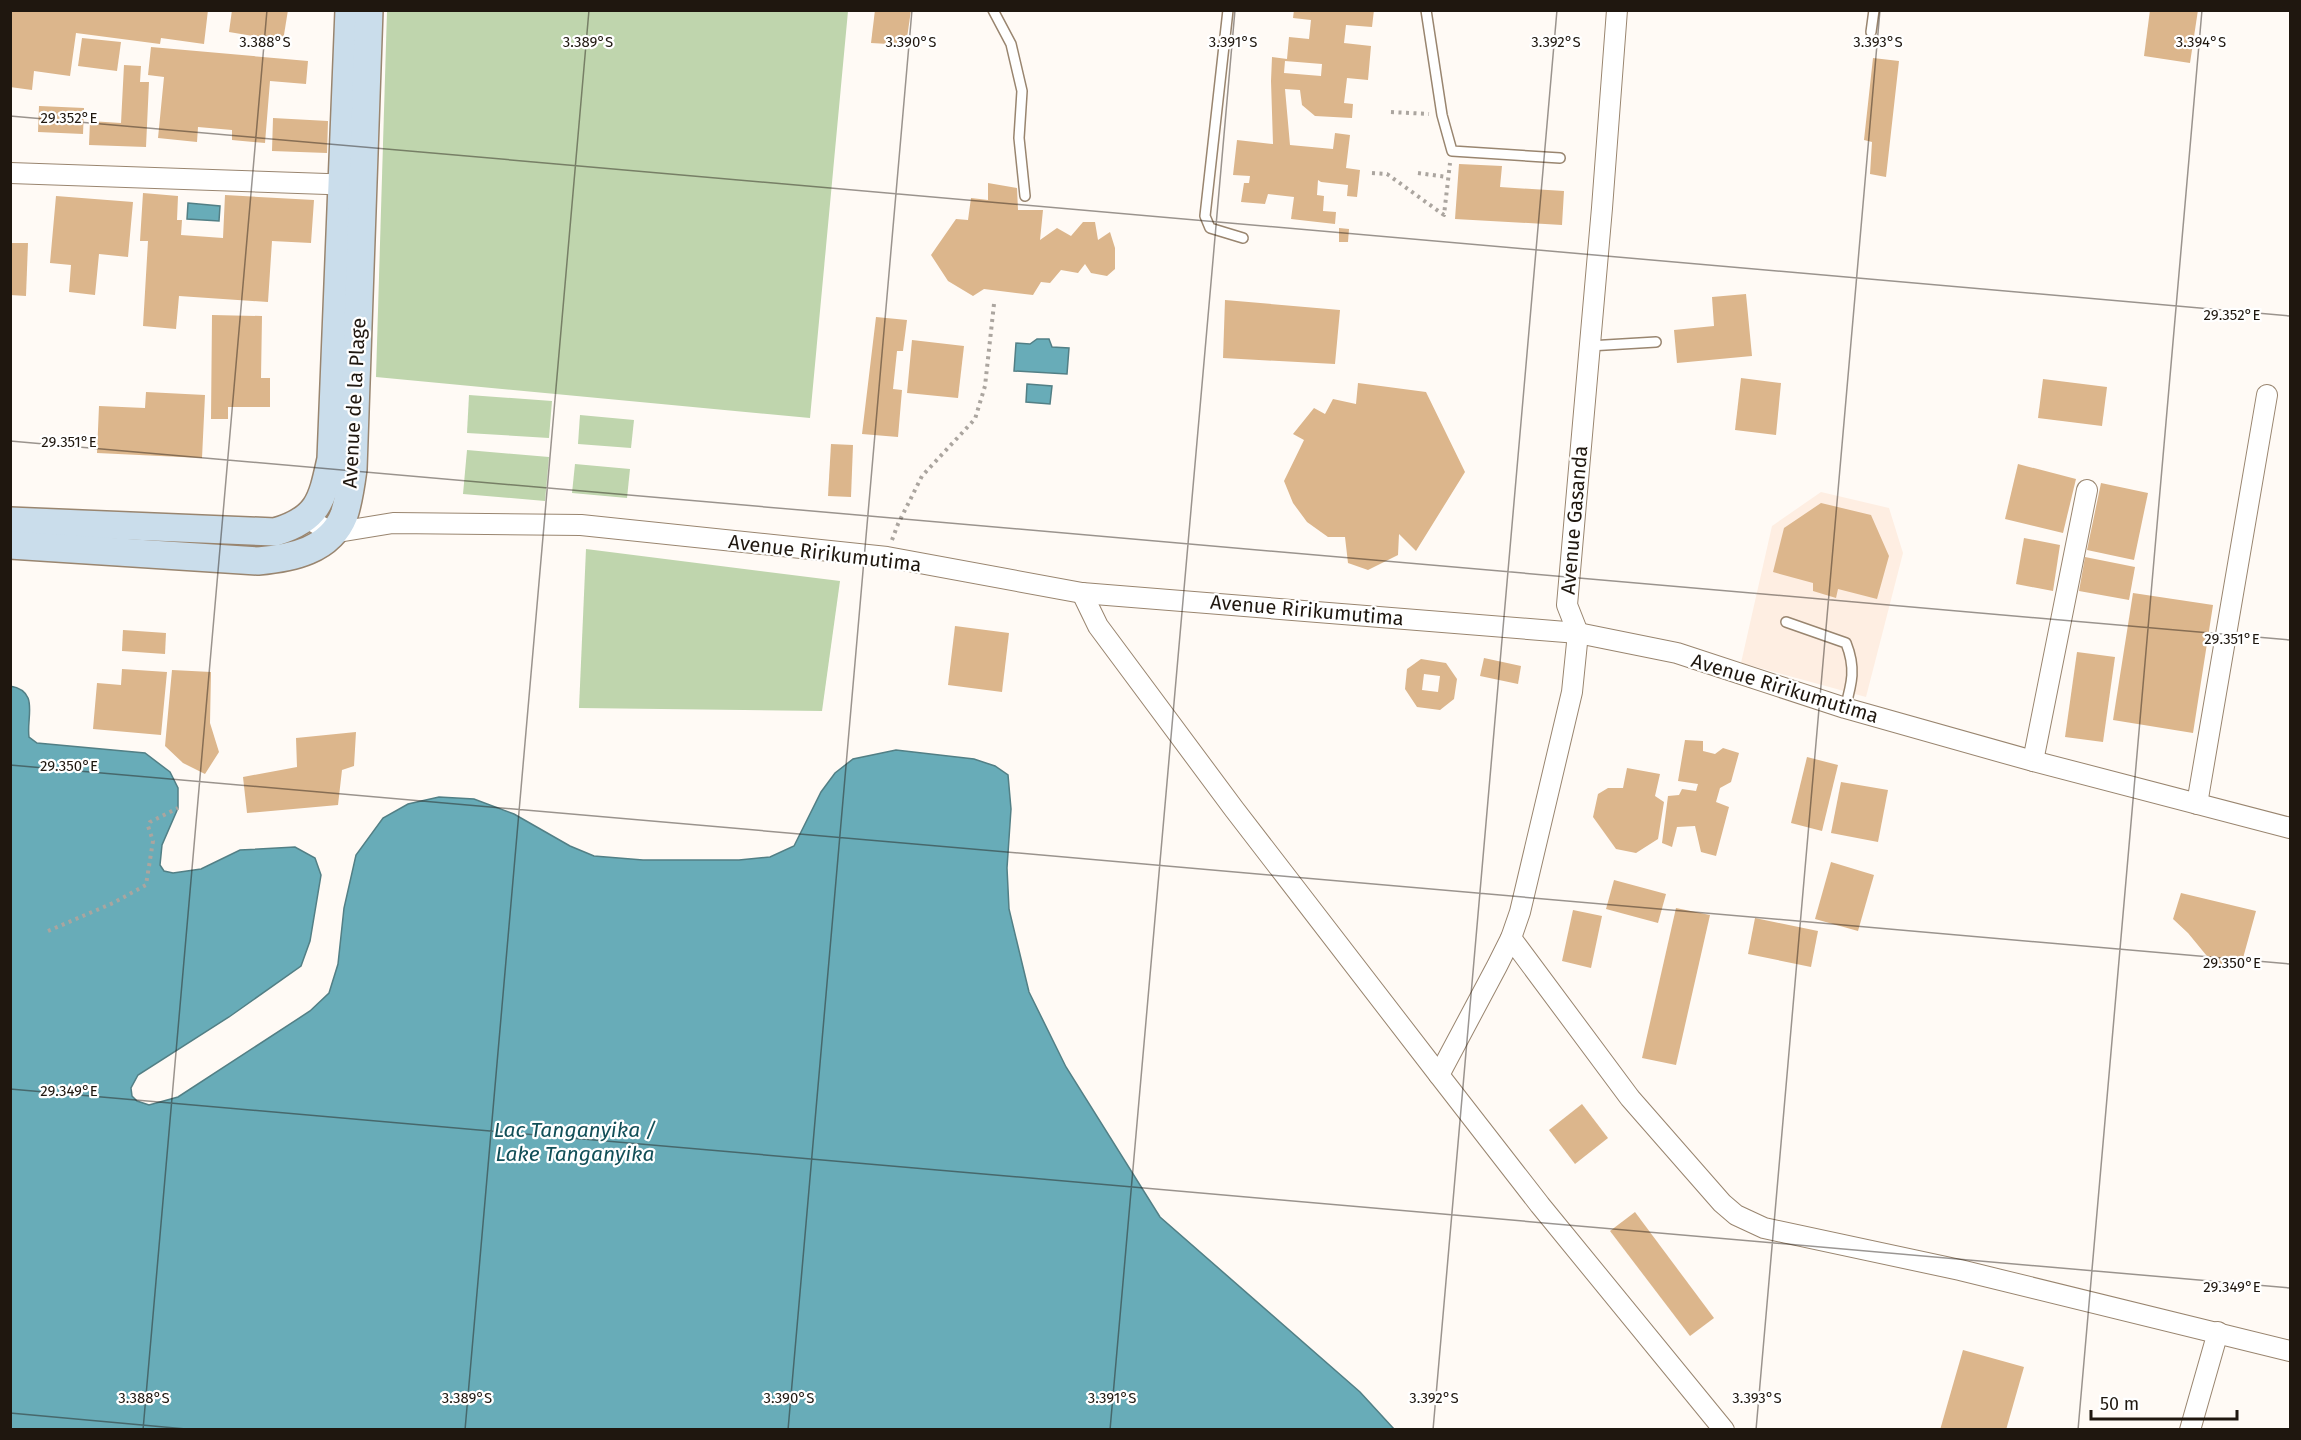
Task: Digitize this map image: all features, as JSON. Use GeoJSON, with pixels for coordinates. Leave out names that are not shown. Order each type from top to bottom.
{"type":"FeatureCollection","features":[{"type":"Feature","properties":{"kind":"main road","name":"Avenue de la Plage"},"geometry":{"type":"LineString","coordinates":[[10,545],[258,561],[283,559],[317,547],[332,533],[344,516],[353,469],[353,185],[349,10]]}},
{"type":"Feature","properties":{"kind":"main road","name":"Avenue de la Plage"},"geometry":{"type":"LineString","coordinates":[[307,518],[318,504],[326,483],[331,459],[369,10]]}},
{"type":"Feature","properties":{"kind":"main road"},"geometry":{"type":"LineString","coordinates":[[10,521],[275,532],[295,526],[307,518]]}},
{"type":"Feature","properties":{"kind":"street","name":"Avenue Gasanda"},"geometry":{"type":"LineString","coordinates":[[1438,1075],[1511,939],[1520,912],[1572,692],[1578,633],[1567,605],[1617,10]]}},
{"type":"Feature","properties":{"kind":"street"},"geometry":{"type":"LineString","coordinates":[[10,173],[353,185]]}},
{"type":"Feature","properties":{"kind":"street"},"geometry":{"type":"LineString","coordinates":[[2197,804],[2267,394]]}},
{"type":"Feature","properties":{"kind":"street"},"geometry":{"type":"LineString","coordinates":[[2032,761],[2088,490]]}},
{"type":"Feature","properties":{"kind":"street"},"geometry":{"type":"LineString","coordinates":[[307,518],[332,533]]}},
{"type":"Feature","properties":{"kind":"street","name":"Avenue Ririkumutima"},"geometry":{"type":"LineString","coordinates":[[332,533],[393,523],[558,524],[887,557],[1082,593],[1578,633],[1677,653],[1845,708],[2032,761],[2290,828]]}},
{"type":"Feature","properties":{"kind":"street"},"geometry":{"type":"LineString","coordinates":[[1082,593],[1105,636],[1438,1075],[1540,1205],[1724,1430]]}},
{"type":"Feature","properties":{"kind":"street"},"geometry":{"type":"LineString","coordinates":[[1511,939],[1630,1098],[1722,1203],[1736,1215],[1764,1228],[1960,1270],[2290,1351]]}},
{"type":"Feature","properties":{"kind":"street"},"geometry":{"type":"LineString","coordinates":[[2190,1430],[2218,1332]]}},
{"type":"Feature","properties":{"kind":"lane"},"geometry":{"type":"LineString","coordinates":[[993,10],[1011,44],[1022,91],[1019,138],[1025,196]]}},
{"type":"Feature","properties":{"kind":"lane"},"geometry":{"type":"LineString","coordinates":[[1228,10],[1205,216],[1210,228],[1243,238]]}},
{"type":"Feature","properties":{"kind":"lane"},"geometry":{"type":"LineString","coordinates":[[1426,10],[1442,114],[1452,151],[1560,158]]}},
{"type":"Feature","properties":{"kind":"lane"},"geometry":{"type":"LineString","coordinates":[[1871,32],[1874,10]]}},
{"type":"Feature","properties":{"kind":"lane"},"geometry":{"type":"LineString","coordinates":[[1589,346],[1656,342]]}},
{"type":"Feature","properties":{"kind":"lane"},"geometry":{"type":"LineString","coordinates":[[1786,622],[1846,643],[1853,660],[1850,693],[1845,708]]}},
{"type":"Feature","properties":{"kind":"path"},"geometry":{"type":"LineString","coordinates":[[1391,112],[1442,114]]}},
{"type":"Feature","properties":{"kind":"path"},"geometry":{"type":"LineString","coordinates":[[1372,173],[1387,174],[1444,214],[1452,151]]}},
{"type":"Feature","properties":{"kind":"path"},"geometry":{"type":"LineString","coordinates":[[1418,173],[1448,177]]}},
{"type":"Feature","properties":{"kind":"path"},"geometry":{"type":"LineString","coordinates":[[887,557],[898,524],[922,476],[975,419],[985,386],[994,304]]}},
{"type":"Feature","properties":{"kind":"path"},"geometry":{"type":"LineString","coordinates":[[48,931],[112,903],[146,885],[153,842],[148,826],[150,822],[178,808]]}},
{"type":"Feature","properties":{"kind":"shaded area"},"geometry":{"type":"Polygon","coordinates":[[[1821,492],[1889,508],[1903,553],[1866,697],[1741,663],[1772,526],[1821,492]]]}},
{"type":"Feature","properties":{"kind":"green space"},"geometry":{"type":"Polygon","coordinates":[[[387,11],[848,11],[810,418],[376,377],[387,11]]]}},
{"type":"Feature","properties":{"kind":"green space"},"geometry":{"type":"Polygon","coordinates":[[[469,395],[552,401],[549,438],[467,433],[469,395]]]}},
{"type":"Feature","properties":{"kind":"green space"},"geometry":{"type":"Polygon","coordinates":[[[580,415],[634,420],[631,448],[578,444],[580,415]]]}},
{"type":"Feature","properties":{"kind":"green space"},"geometry":{"type":"Polygon","coordinates":[[[467,450],[549,457],[545,501],[463,494],[467,450]]]}},
{"type":"Feature","properties":{"kind":"green space"},"geometry":{"type":"Polygon","coordinates":[[[575,464],[630,469],[627,498],[572,493],[575,464]]]}},
{"type":"Feature","properties":{"kind":"green space"},"geometry":{"type":"Polygon","coordinates":[[[586,549],[840,581],[822,711],[579,708],[586,549]]]}},
{"type":"Feature","properties":{"kind":"water"},"geometry":{"type":"Polygon","coordinates":[[[188,203],[220,206],[219,221],[187,219],[188,203]]]}},
{"type":"Feature","properties":{"kind":"water"},"geometry":{"type":"Polygon","coordinates":[[[1037,339],[1049,339],[1052,347],[1069,348],[1067,374],[1014,371],[1016,343],[1030,344],[1037,339]]]}},
{"type":"Feature","properties":{"kind":"water"},"geometry":{"type":"Polygon","coordinates":[[[1027,384],[1052,386],[1050,404],[1026,402],[1027,384]]]}},
{"type":"Feature","properties":{"kind":"water","name":"Lac Tanganyika / Lake Tanganyika"},"geometry":{"type":"Polygon","coordinates":[[[10,686],[25,693],[28,699],[30,706],[29,737],[37,743],[145,753],[170,772],[178,788],[178,808],[162,845],[160,865],[164,871],[173,873],[201,869],[240,850],[295,847],[315,858],[321,875],[310,941],[301,966],[229,1017],[138,1075],[131,1088],[132,1096],[137,1101],[149,1105],[178,1097],[310,1011],[329,993],[338,964],[344,908],[356,855],[383,818],[408,804],[439,797],[474,799],[514,814],[570,846],[594,856],[643,860],[739,860],[770,857],[794,846],[821,792],[835,773],[853,759],[896,750],[974,759],[995,766],[1008,775],[1011,809],[1007,868],[1009,909],[1029,992],[1066,1067],[1160,1217],[1360,1392],[1394,1429],[11,1429],[10,686]]]}},
{"type":"Feature","properties":{"kind":"building"},"geometry":{"type":"Polygon","coordinates":[[[10,10],[208,10],[204,44],[161,38],[160,44],[76,33],[70,76],[34,71],[32,90],[10,87],[10,10]]]}},
{"type":"Feature","properties":{"kind":"building"},"geometry":{"type":"Polygon","coordinates":[[[232,10],[288,10],[283,41],[229,32],[232,10]]]}},
{"type":"Feature","properties":{"kind":"building"},"geometry":{"type":"Polygon","coordinates":[[[875,10],[911,10],[906,45],[871,43],[875,10]]]}},
{"type":"Feature","properties":{"kind":"building"},"geometry":{"type":"Polygon","coordinates":[[[1294,10],[1374,10],[1372,27],[1346,25],[1344,43],[1371,46],[1368,80],[1347,78],[1344,103],[1353,104],[1352,118],[1315,116],[1302,105],[1300,90],[1285,89],[1290,145],[1333,149],[1335,133],[1350,135],[1346,168],[1360,170],[1357,197],[1347,196],[1348,185],[1318,180],[1317,195],[1324,196],[1323,211],[1336,212],[1335,224],[1291,219],[1294,197],[1268,194],[1265,204],[1241,202],[1244,183],[1249,183],[1250,176],[1233,175],[1237,140],[1273,144],[1272,57],[1287,59],[1289,37],[1309,39],[1311,20],[1293,18],[1294,10]],[[1285,61],[1284,73],[1321,76],[1322,64],[1285,61]]]}},
{"type":"Feature","properties":{"kind":"building"},"geometry":{"type":"Polygon","coordinates":[[[2150,10],[2198,10],[2190,63],[2144,56],[2150,10]]]}},
{"type":"Feature","properties":{"kind":"building"},"geometry":{"type":"Polygon","coordinates":[[[82,38],[121,42],[117,71],[78,66],[82,38]]]}},
{"type":"Feature","properties":{"kind":"building"},"geometry":{"type":"Polygon","coordinates":[[[151,47],[308,61],[306,84],[270,81],[265,143],[232,140],[232,130],[198,127],[197,142],[158,138],[164,77],[148,75],[151,47]]]}},
{"type":"Feature","properties":{"kind":"building"},"geometry":{"type":"Polygon","coordinates":[[[1873,58],[1899,61],[1886,177],[1870,174],[1872,142],[1864,140],[1873,58]]]}},
{"type":"Feature","properties":{"kind":"building"},"geometry":{"type":"Polygon","coordinates":[[[124,65],[141,66],[140,82],[149,82],[146,147],[89,145],[90,121],[121,123],[124,65]]]}},
{"type":"Feature","properties":{"kind":"building"},"geometry":{"type":"Polygon","coordinates":[[[39,106],[84,108],[83,134],[38,132],[39,106]]]}},
{"type":"Feature","properties":{"kind":"building"},"geometry":{"type":"Polygon","coordinates":[[[273,118],[328,121],[327,153],[272,151],[273,118]]]}},
{"type":"Feature","properties":{"kind":"building"},"geometry":{"type":"Polygon","coordinates":[[[1459,164],[1502,166],[1500,187],[1564,191],[1562,225],[1455,219],[1459,164]]]}},
{"type":"Feature","properties":{"kind":"building"},"geometry":{"type":"Polygon","coordinates":[[[988,183],[1017,188],[1018,210],[1043,210],[1040,240],[1057,228],[1071,236],[1083,222],[1095,222],[1098,240],[1110,232],[1115,248],[1115,269],[1107,276],[1091,273],[1085,264],[1078,273],[1061,270],[1050,283],[1041,282],[1033,295],[984,289],[973,296],[948,281],[931,255],[956,219],[968,220],[971,198],[988,200],[988,183]]]}},
{"type":"Feature","properties":{"kind":"building"},"geometry":{"type":"Polygon","coordinates":[[[143,193],[178,196],[177,220],[182,220],[181,235],[223,238],[225,195],[314,200],[311,243],[272,241],[268,302],[179,296],[176,329],[143,326],[148,241],[140,241],[143,193]]]}},
{"type":"Feature","properties":{"kind":"building"},"geometry":{"type":"Polygon","coordinates":[[[56,196],[133,202],[128,257],[99,254],[95,295],[69,292],[71,265],[50,263],[56,196]]]}},
{"type":"Feature","properties":{"kind":"building"},"geometry":{"type":"Polygon","coordinates":[[[1339,228],[1349,229],[1348,242],[1339,242],[1339,228]]]}},
{"type":"Feature","properties":{"kind":"building"},"geometry":{"type":"Polygon","coordinates":[[[10,243],[28,243],[26,296],[10,295],[10,243]]]}},
{"type":"Feature","properties":{"kind":"building"},"geometry":{"type":"Polygon","coordinates":[[[1746,294],[1752,356],[1677,363],[1674,330],[1714,326],[1712,297],[1746,294]]]}},
{"type":"Feature","properties":{"kind":"building"},"geometry":{"type":"Polygon","coordinates":[[[1225,300],[1340,310],[1335,364],[1223,358],[1225,300]]]}},
{"type":"Feature","properties":{"kind":"building"},"geometry":{"type":"Polygon","coordinates":[[[212,315],[262,316],[261,378],[270,378],[270,407],[228,407],[228,419],[211,419],[212,315]]]}},
{"type":"Feature","properties":{"kind":"building"},"geometry":{"type":"Polygon","coordinates":[[[876,317],[907,320],[903,351],[897,351],[893,389],[902,390],[898,437],[862,434],[876,317]]]}},
{"type":"Feature","properties":{"kind":"building"},"geometry":{"type":"Polygon","coordinates":[[[912,340],[964,346],[958,398],[907,393],[912,340]]]}},
{"type":"Feature","properties":{"kind":"building"},"geometry":{"type":"Polygon","coordinates":[[[1741,378],[1781,383],[1776,435],[1735,430],[1741,378]]]}},
{"type":"Feature","properties":{"kind":"building"},"geometry":{"type":"Polygon","coordinates":[[[2043,379],[2107,387],[2102,426],[2038,418],[2043,379]]]}},
{"type":"Feature","properties":{"kind":"building"},"geometry":{"type":"Polygon","coordinates":[[[1358,383],[1426,392],[1465,472],[1416,551],[1399,534],[1398,555],[1368,570],[1348,563],[1345,537],[1328,537],[1307,522],[1293,503],[1284,481],[1304,440],[1293,434],[1314,408],[1325,414],[1333,399],[1356,404],[1358,383]]]}},
{"type":"Feature","properties":{"kind":"building"},"geometry":{"type":"Polygon","coordinates":[[[146,392],[205,395],[202,458],[97,453],[99,406],[145,408],[146,392]]]}},
{"type":"Feature","properties":{"kind":"building"},"geometry":{"type":"Polygon","coordinates":[[[831,444],[853,445],[851,497],[828,496],[831,444]]]}},
{"type":"Feature","properties":{"kind":"building"},"geometry":{"type":"Polygon","coordinates":[[[2018,464],[2076,479],[2063,533],[2005,519],[2018,464]]]}},
{"type":"Feature","properties":{"kind":"building"},"geometry":{"type":"Polygon","coordinates":[[[2101,483],[2148,493],[2134,560],[2087,550],[2101,483]]]}},
{"type":"Feature","properties":{"kind":"building"},"geometry":{"type":"Polygon","coordinates":[[[1821,503],[1871,515],[1889,556],[1877,599],[1838,589],[1836,598],[1813,591],[1813,583],[1773,572],[1784,528],[1821,503]]]}},
{"type":"Feature","properties":{"kind":"building"},"geometry":{"type":"Polygon","coordinates":[[[2024,538],[2060,545],[2053,591],[2016,584],[2024,538]]]}},
{"type":"Feature","properties":{"kind":"building"},"geometry":{"type":"Polygon","coordinates":[[[2085,557],[2135,567],[2129,600],[2079,591],[2085,557]]]}},
{"type":"Feature","properties":{"kind":"building"},"geometry":{"type":"Polygon","coordinates":[[[2133,593],[2213,605],[2193,733],[2113,720],[2133,593]]]}},
{"type":"Feature","properties":{"kind":"building"},"geometry":{"type":"Polygon","coordinates":[[[955,626],[1009,633],[1002,692],[948,685],[955,626]]]}},
{"type":"Feature","properties":{"kind":"building"},"geometry":{"type":"Polygon","coordinates":[[[123,630],[166,633],[165,654],[122,651],[123,630]]]}},
{"type":"Feature","properties":{"kind":"building"},"geometry":{"type":"Polygon","coordinates":[[[2077,652],[2115,657],[2103,742],[2065,737],[2077,652]]]}},
{"type":"Feature","properties":{"kind":"building"},"geometry":{"type":"Polygon","coordinates":[[[1484,658],[1521,666],[1518,684],[1480,676],[1484,658]]]}},
{"type":"Feature","properties":{"kind":"building"},"geometry":{"type":"Polygon","coordinates":[[[1421,659],[1446,663],[1457,679],[1454,699],[1440,710],[1417,707],[1405,689],[1407,669],[1421,659]],[[1424,674],[1422,690],[1438,692],[1440,676],[1424,674]]]}},
{"type":"Feature","properties":{"kind":"building"},"geometry":{"type":"Polygon","coordinates":[[[122,669],[167,672],[161,735],[93,729],[97,683],[121,685],[122,669]]]}},
{"type":"Feature","properties":{"kind":"building"},"geometry":{"type":"Polygon","coordinates":[[[172,670],[211,672],[210,723],[219,752],[205,774],[183,763],[165,746],[172,670]]]}},
{"type":"Feature","properties":{"kind":"building"},"geometry":{"type":"Polygon","coordinates":[[[356,732],[354,766],[342,770],[338,805],[247,813],[243,777],[297,767],[296,738],[356,732]]]}},
{"type":"Feature","properties":{"kind":"building"},"geometry":{"type":"Polygon","coordinates":[[[1685,740],[1703,741],[1703,751],[1715,754],[1723,748],[1739,753],[1731,782],[1720,788],[1716,802],[1729,807],[1716,856],[1701,852],[1695,826],[1677,827],[1672,847],[1662,843],[1668,796],[1679,795],[1682,789],[1696,791],[1698,784],[1678,781],[1685,740]]]}},
{"type":"Feature","properties":{"kind":"building"},"geometry":{"type":"Polygon","coordinates":[[[1807,757],[1838,765],[1822,831],[1791,823],[1807,757]]]}},
{"type":"Feature","properties":{"kind":"building"},"geometry":{"type":"Polygon","coordinates":[[[1627,768],[1660,774],[1655,796],[1664,802],[1658,839],[1636,853],[1616,849],[1593,817],[1598,794],[1608,788],[1623,788],[1627,768]]]}},
{"type":"Feature","properties":{"kind":"building"},"geometry":{"type":"Polygon","coordinates":[[[1841,782],[1888,790],[1878,842],[1831,833],[1841,782]]]}},
{"type":"Feature","properties":{"kind":"building"},"geometry":{"type":"Polygon","coordinates":[[[1831,862],[1874,875],[1858,931],[1815,919],[1831,862]]]}},
{"type":"Feature","properties":{"kind":"building"},"geometry":{"type":"Polygon","coordinates":[[[1614,880],[1666,894],[1658,923],[1606,909],[1614,880]]]}},
{"type":"Feature","properties":{"kind":"building"},"geometry":{"type":"Polygon","coordinates":[[[2181,893],[2256,911],[2240,969],[2211,961],[2173,919],[2181,893]]]}},
{"type":"Feature","properties":{"kind":"building"},"geometry":{"type":"Polygon","coordinates":[[[1676,908],[1710,915],[1676,1065],[1642,1058],[1676,908]]]}},
{"type":"Feature","properties":{"kind":"building"},"geometry":{"type":"Polygon","coordinates":[[[1573,910],[1602,916],[1591,968],[1562,961],[1573,910]]]}},
{"type":"Feature","properties":{"kind":"building"},"geometry":{"type":"Polygon","coordinates":[[[1755,918],[1818,931],[1811,967],[1748,954],[1755,918]]]}},
{"type":"Feature","properties":{"kind":"building"},"geometry":{"type":"Polygon","coordinates":[[[1582,1104],[1608,1138],[1575,1164],[1549,1130],[1582,1104]]]}},
{"type":"Feature","properties":{"kind":"building"},"geometry":{"type":"Polygon","coordinates":[[[1635,1212],[1714,1318],[1690,1336],[1610,1231],[1635,1212]]]}},
{"type":"Feature","properties":{"kind":"building"},"geometry":{"type":"Polygon","coordinates":[[[1963,1350],[2024,1367],[2006,1430],[1940,1430],[1963,1350]]]}}]}
